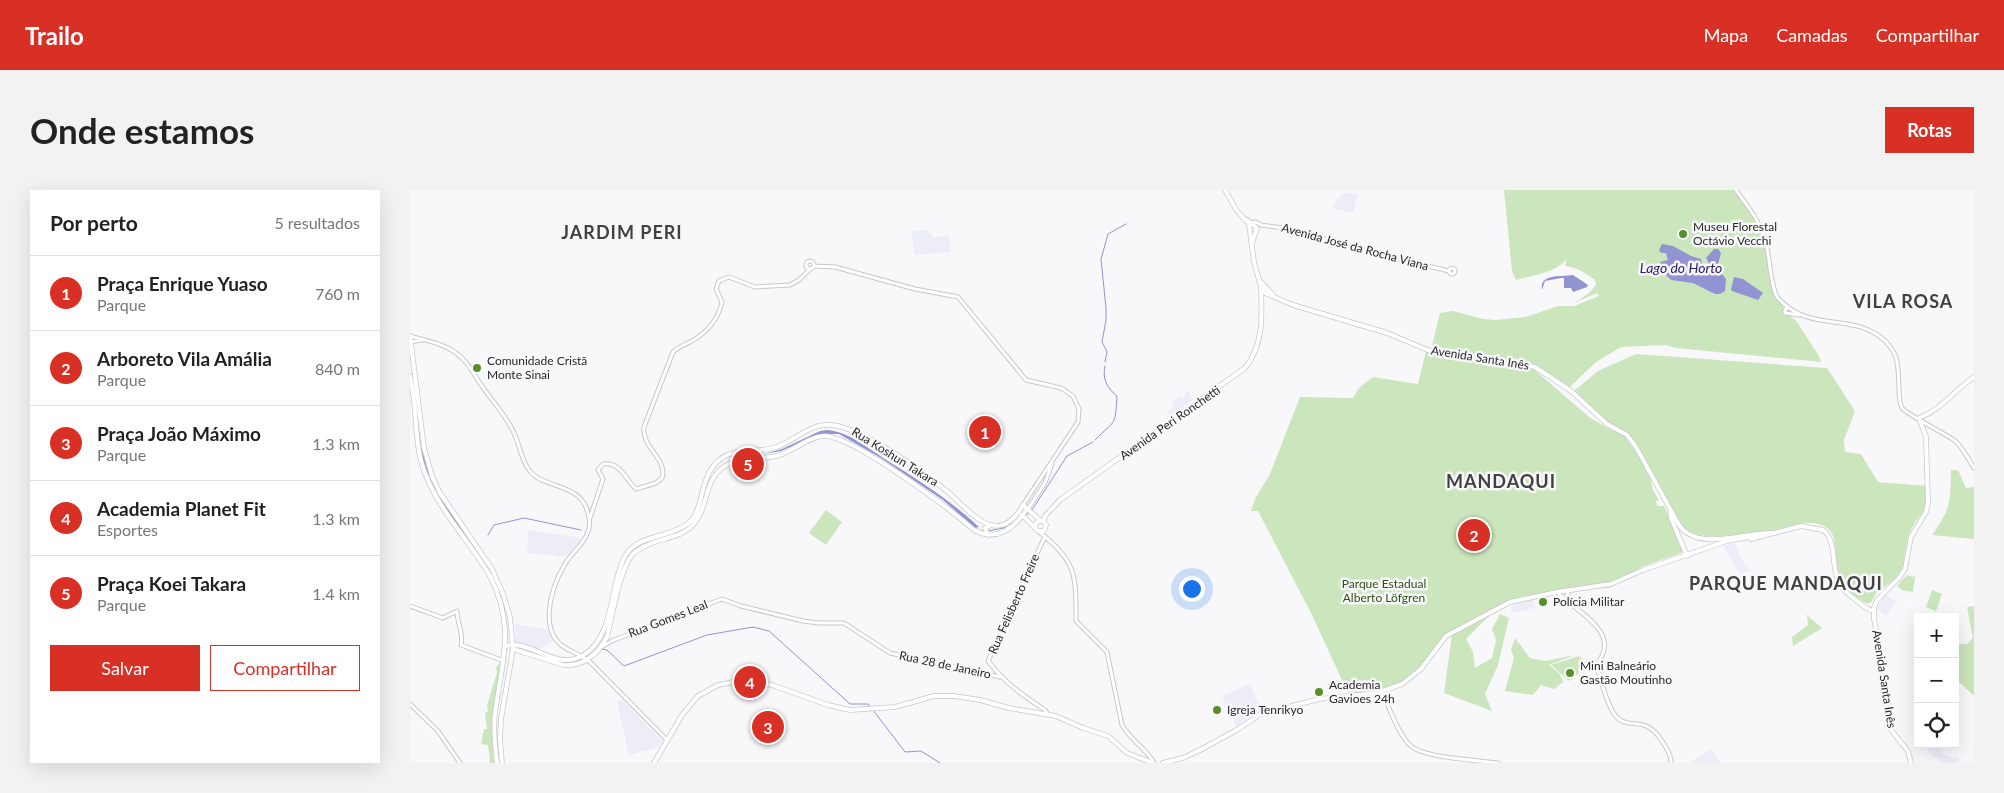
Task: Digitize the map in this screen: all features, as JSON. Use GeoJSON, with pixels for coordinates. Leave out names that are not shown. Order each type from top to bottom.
{"type":"FeatureCollection","features":[{"type":"Feature","properties":{"kind":"main road"},"geometry":{"type":"LineString","coordinates":[[1225,190],[1237,211],[1248,222],[1258,227]]}},
{"type":"Feature","properties":{"kind":"main road"},"geometry":{"type":"LineString","coordinates":[[1248,222],[1254,262],[1262,286],[1267,292],[1262,301]]}},
{"type":"Feature","properties":{"kind":"main road"},"geometry":{"type":"LineString","coordinates":[[1250,229],[1258,227]]}},
{"type":"Feature","properties":{"kind":"main road"},"geometry":{"type":"LineString","coordinates":[[1252,244],[1258,227]]}},
{"type":"Feature","properties":{"kind":"main road"},"geometry":{"type":"LineString","coordinates":[[1262,286],[1262,301]]}},
{"type":"Feature","properties":{"kind":"main road","name":"Avenida Santa Inês"},"geometry":{"type":"LineString","coordinates":[[1267,292],[1293,305],[1382,332],[1430,351],[1492,359],[1535,368],[1571,391],[1607,424],[1627,436],[1636,447],[1684,532],[1703,540],[1772,533]]}},
{"type":"Feature","properties":{"kind":"main road","name":"Avenida Peri Ronchetti"},"geometry":{"type":"LineString","coordinates":[[1042,521],[1061,499],[1242,371],[1257,350],[1262,301]]}},
{"type":"Feature","properties":{"kind":"main road"},"geometry":{"type":"LineString","coordinates":[[410,336],[424,448],[430,470],[440,493],[492,569],[504,594],[510,616],[513,649],[500,735],[502,763]]}},
{"type":"Feature","properties":{"kind":"main road"},"geometry":{"type":"LineString","coordinates":[[410,376],[418,447],[425,474],[437,500],[482,563],[493,583],[503,617],[506,646],[497,699],[494,732],[496,763]]}},
{"type":"Feature","properties":{"kind":"main road"},"geometry":{"type":"LineString","coordinates":[[1874,610],[1879,597],[1899,578],[1905,569],[1911,536],[1926,512],[1928,503],[1926,437],[1919,418],[1942,406],[1956,391],[1974,377]]}},
{"type":"Feature","properties":{"kind":"main road","name":"Rua Koshun Takara"},"geometry":{"type":"LineString","coordinates":[[738,451],[776,447],[819,426],[832,424],[843,426],[919,470],[944,488],[981,520],[991,525]]}},
{"type":"Feature","properties":{"kind":"main road","name":"Rua Koshun Takara"},"geometry":{"type":"LineString","coordinates":[[601,647],[606,637],[624,571],[631,556],[644,546],[692,527],[701,514],[714,476],[723,467],[740,461],[782,455],[816,438],[835,437],[854,446],[925,492],[974,530],[988,535]]}},
{"type":"Feature","properties":{"kind":"main road"},"geometry":{"type":"LineString","coordinates":[[754,459],[756,450]]}},
{"type":"Feature","properties":{"kind":"main road"},"geometry":{"type":"LineString","coordinates":[[513,649],[563,661],[583,656],[597,640],[606,622],[621,563],[627,552],[640,542],[680,528],[692,520],[698,508],[704,483],[711,469],[721,458],[738,451],[740,461]]}},
{"type":"Feature","properties":{"kind":"main road"},"geometry":{"type":"LineString","coordinates":[[1020,511],[1023,516],[1029,523],[1037,529],[1042,532],[1045,529],[1046,524],[1023,505],[1012,520],[1004,525],[991,525],[985,528],[988,535],[1004,533],[1017,524],[1023,516],[1027,509]]}},
{"type":"Feature","properties":{"kind":"main road"},"geometry":{"type":"LineString","coordinates":[[1670,508],[1673,522],[1687,556]]}},
{"type":"Feature","properties":{"kind":"main road"},"geometry":{"type":"LineString","coordinates":[[1673,522],[1674,516]]}},
{"type":"Feature","properties":{"kind":"main road"},"geometry":{"type":"LineString","coordinates":[[974,530],[981,528],[981,520]]}},
{"type":"Feature","properties":{"kind":"main road"},"geometry":{"type":"LineString","coordinates":[[1037,529],[1036,523],[1042,521]]}},
{"type":"Feature","properties":{"kind":"main road"},"geometry":{"type":"LineString","coordinates":[[1017,524],[1029,523]]}},
{"type":"Feature","properties":{"kind":"main road","name":"Avenida Santa Inês"},"geometry":{"type":"LineString","coordinates":[[1736,538],[1754,539],[1801,526],[1824,530],[1831,540],[1834,568],[1839,584],[1849,595],[1874,610],[1874,620],[1888,698],[1891,730],[1908,751],[1911,763]]}},
{"type":"Feature","properties":{"kind":"main road","name":"Avenida Santa Inês"},"geometry":{"type":"LineString","coordinates":[[1746,539],[1765,533]]}},
{"type":"Feature","properties":{"kind":"main road","name":"Avenida Santa Inês"},"geometry":{"type":"LineString","coordinates":[[1163,763],[1183,758],[1200,750],[1235,731],[1260,714],[1320,699],[1382,692],[1402,684],[1414,676],[1443,639],[1455,630],[1510,602],[1557,592],[1610,584],[1642,570],[1736,538],[1754,539]]}},
{"type":"Feature","properties":{"kind":"main road"},"geometry":{"type":"LineString","coordinates":[[506,646],[513,644],[559,665],[573,665],[587,660],[601,647],[601,643],[597,640]]}},
{"type":"Feature","properties":{"kind":"main road"},"geometry":{"type":"LineString","coordinates":[[573,652],[573,665]]}},
{"type":"Feature","properties":{"kind":"main road"},"geometry":{"type":"LineString","coordinates":[[654,763],[682,715],[698,696],[718,685],[739,681],[754,681],[772,685],[844,710],[860,711],[884,708],[942,695],[1047,713],[1103,734],[1127,753],[1154,763]]}},
{"type":"Feature","properties":{"kind":"main road"},"geometry":{"type":"LineString","coordinates":[[497,699],[504,699]]}},
{"type":"Feature","properties":{"kind":"street"},"geometry":{"type":"LineString","coordinates":[[1736,190],[1758,219],[1767,248],[1775,294],[1788,307],[1800,315]]}},
{"type":"Feature","properties":{"kind":"street","name":"Avenida José da Rocha Viana"},"geometry":{"type":"LineString","coordinates":[[1258,227],[1290,229],[1359,249],[1449,271]]}},
{"type":"Feature","properties":{"kind":"street"},"geometry":{"type":"LineString","coordinates":[[809,270],[806,267],[808,262],[811,262],[814,266],[835,268],[915,289],[959,297],[1026,380],[1061,388],[1070,393],[1077,402],[1080,413],[1078,422],[1023,505]]}},
{"type":"Feature","properties":{"kind":"street"},"geometry":{"type":"LineString","coordinates":[[667,740],[583,656],[560,645],[554,638],[550,619],[552,593],[563,568],[587,536],[590,519],[603,479],[598,470],[603,464],[612,465],[622,471],[634,488],[638,490],[656,483],[662,478],[662,466],[646,442],[643,433],[644,427],[673,352],[704,333],[717,315],[722,302],[716,289],[719,281],[730,277],[753,287],[786,285],[797,282],[814,266]]}},
{"type":"Feature","properties":{"kind":"street"},"geometry":{"type":"LineString","coordinates":[[1788,307],[1785,310],[1785,314],[1800,315],[1828,323],[1861,326],[1882,338],[1898,359],[1900,403],[1905,411],[1954,441],[1974,468]]}},
{"type":"Feature","properties":{"kind":"street"},"geometry":{"type":"LineString","coordinates":[[410,336],[452,350],[464,359],[514,431],[526,466],[531,473],[541,480],[568,489],[582,502],[590,519]]}},
{"type":"Feature","properties":{"kind":"street"},"geometry":{"type":"LineString","coordinates":[[411,342],[423,340]]}},
{"type":"Feature","properties":{"kind":"street"},"geometry":{"type":"LineString","coordinates":[[1027,509],[1045,483],[1053,461]]}},
{"type":"Feature","properties":{"kind":"street"},"geometry":{"type":"LineString","coordinates":[[1033,490],[1038,494]]}},
{"type":"Feature","properties":{"kind":"street"},"geometry":{"type":"LineString","coordinates":[[588,512],[596,502]]}},
{"type":"Feature","properties":{"kind":"street"},"geometry":{"type":"LineString","coordinates":[[1037,529],[1065,555],[1074,575],[1076,621],[1105,648],[1122,725],[1128,736],[1149,754],[1154,763]]}},
{"type":"Feature","properties":{"kind":"street","name":"Rua Felisberto Freire"},"geometry":{"type":"LineString","coordinates":[[1045,529],[1045,536],[988,661],[1000,677],[1047,713]]}},
{"type":"Feature","properties":{"kind":"street"},"geometry":{"type":"LineString","coordinates":[[1567,591],[1572,606]]}},
{"type":"Feature","properties":{"kind":"street"},"geometry":{"type":"LineString","coordinates":[[1557,592],[1602,632],[1604,641],[1603,653],[1596,665],[1613,714],[1623,722],[1645,725],[1652,729],[1666,747],[1671,756],[1671,763]]}},
{"type":"Feature","properties":{"kind":"street"},"geometry":{"type":"LineString","coordinates":[[1565,600],[1569,597]]}},
{"type":"Feature","properties":{"kind":"street","name":"Rua Gomes Leal"},"geometry":{"type":"LineString","coordinates":[[601,647],[614,640],[722,599]]}},
{"type":"Feature","properties":{"kind":"street","name":"Rua 28 de Janeiro"},"geometry":{"type":"LineString","coordinates":[[722,599],[741,606],[805,621],[819,623],[843,622],[888,653],[1000,677]]}},
{"type":"Feature","properties":{"kind":"street"},"geometry":{"type":"LineString","coordinates":[[410,606],[443,618],[457,611],[457,623],[462,636],[460,645],[504,661]]}},
{"type":"Feature","properties":{"kind":"street","name":"Rua Gomes Leal"},"geometry":{"type":"LineString","coordinates":[[597,640],[606,637],[614,640]]}},
{"type":"Feature","properties":{"kind":"street"},"geometry":{"type":"LineString","coordinates":[[1382,692],[1403,736],[1414,749],[1432,754],[1498,763]]}},
{"type":"Feature","properties":{"kind":"street"},"geometry":{"type":"LineString","coordinates":[[410,704],[438,731],[460,763]]}},
{"type":"Feature","properties":{"kind":"shaded area"},"geometry":{"type":"Polygon","coordinates":[[[1346,192],[1358,195],[1353,213],[1333,208],[1336,200],[1346,192]]]}},
{"type":"Feature","properties":{"kind":"shaded area"},"geometry":{"type":"Polygon","coordinates":[[[927,230],[934,237],[949,236],[951,252],[915,255],[911,231],[927,230]]]}},
{"type":"Feature","properties":{"kind":"shaded area"},"geometry":{"type":"Polygon","coordinates":[[[1187,390],[1192,400],[1170,417],[1167,412],[1175,406],[1172,402],[1180,396],[1183,399],[1187,390]]]}},
{"type":"Feature","properties":{"kind":"shaded area"},"geometry":{"type":"Polygon","coordinates":[[[528,530],[582,538],[567,557],[527,553],[528,530]]]}},
{"type":"Feature","properties":{"kind":"shaded area"},"geometry":{"type":"Polygon","coordinates":[[[1734,543],[1750,571],[1740,574],[1726,551],[1724,546],[1734,543]]]}},
{"type":"Feature","properties":{"kind":"shaded area"},"geometry":{"type":"Polygon","coordinates":[[[1886,594],[1896,602],[1886,616],[1878,610],[1878,606],[1886,594]]]}},
{"type":"Feature","properties":{"kind":"shaded area"},"geometry":{"type":"Polygon","coordinates":[[[1533,599],[1535,608],[1511,613],[1512,605],[1533,599]]]}},
{"type":"Feature","properties":{"kind":"shaded area"},"geometry":{"type":"Polygon","coordinates":[[[515,624],[550,630],[554,641],[538,649],[516,642],[515,624]]]}},
{"type":"Feature","properties":{"kind":"shaded area"},"geometry":{"type":"Polygon","coordinates":[[[1250,684],[1262,711],[1248,718],[1237,727],[1222,696],[1250,684]]]}},
{"type":"Feature","properties":{"kind":"shaded area"},"geometry":{"type":"Polygon","coordinates":[[[620,699],[662,741],[659,747],[629,755],[617,703],[620,699]]]}},
{"type":"Feature","properties":{"kind":"shaded area"},"geometry":{"type":"Polygon","coordinates":[[[1928,748],[1939,748],[1948,757],[1958,757],[1959,763],[1944,763],[1935,758],[1928,748]]]}},
{"type":"Feature","properties":{"kind":"shaded area"},"geometry":{"type":"Polygon","coordinates":[[[1711,749],[1721,763],[1688,763],[1711,749]]]}},
{"type":"Feature","properties":{"kind":"green space"},"geometry":{"type":"Polygon","coordinates":[[[1504,190],[1733,190],[1747,207],[1760,231],[1766,249],[1774,296],[1784,305],[1783,308],[1797,322],[1821,362],[1676,348],[1666,345],[1621,347],[1596,362],[1570,387],[1539,367],[1525,361],[1431,350],[1440,313],[1453,311],[1483,319],[1495,320],[1526,317],[1558,306],[1574,306],[1599,296],[1597,293],[1574,303],[1589,293],[1596,285],[1595,280],[1584,273],[1565,266],[1567,258],[1558,267],[1516,280],[1512,271],[1504,190]]]}},
{"type":"Feature","properties":{"kind":"green space","name":"Parque Estadual Alberto Löfgren"},"geometry":{"type":"Polygon","coordinates":[[[1426,351],[1530,366],[1589,417],[1611,430],[1626,435],[1627,440],[1648,468],[1653,490],[1659,500],[1656,501],[1657,506],[1664,506],[1684,552],[1641,567],[1609,588],[1558,590],[1536,594],[1500,606],[1450,633],[1418,672],[1407,680],[1381,691],[1349,695],[1312,615],[1258,511],[1251,511],[1255,499],[1270,474],[1300,397],[1353,398],[1359,388],[1373,377],[1418,384],[1426,351]]]}},
{"type":"Feature","properties":{"kind":"green space"},"geometry":{"type":"Polygon","coordinates":[[[1636,354],[1827,368],[1855,411],[1844,440],[1845,452],[1861,454],[1878,482],[1927,486],[1926,508],[1915,522],[1908,536],[1902,571],[1894,580],[1877,592],[1871,603],[1866,603],[1853,595],[1840,581],[1832,533],[1826,527],[1819,524],[1803,523],[1761,533],[1725,537],[1701,535],[1683,528],[1635,441],[1626,432],[1609,423],[1574,391],[1598,371],[1636,354]]]}},
{"type":"Feature","properties":{"kind":"green space"},"geometry":{"type":"Polygon","coordinates":[[[1951,470],[1958,470],[1966,488],[1974,487],[1974,539],[1932,535],[1947,511],[1951,470]]]}},
{"type":"Feature","properties":{"kind":"green space"},"geometry":{"type":"Polygon","coordinates":[[[826,510],[842,522],[826,545],[809,533],[826,510]]]}},
{"type":"Feature","properties":{"kind":"green space"},"geometry":{"type":"Polygon","coordinates":[[[1907,575],[1913,577],[1915,575],[1913,592],[1902,590],[1897,586],[1907,575]]]}},
{"type":"Feature","properties":{"kind":"green space"},"geometry":{"type":"Polygon","coordinates":[[[1932,590],[1942,594],[1936,611],[1926,607],[1932,590]]]}},
{"type":"Feature","properties":{"kind":"green space"},"geometry":{"type":"Polygon","coordinates":[[[1974,606],[1974,696],[1959,682],[1959,644],[1967,644],[1973,638],[1967,607],[1974,606]]]}},
{"type":"Feature","properties":{"kind":"green space"},"geometry":{"type":"Polygon","coordinates":[[[1500,614],[1509,618],[1498,665],[1485,694],[1492,711],[1444,693],[1452,634],[1490,615],[1466,639],[1473,652],[1475,668],[1492,658],[1496,640],[1492,629],[1500,614]]]}},
{"type":"Feature","properties":{"kind":"green space"},"geometry":{"type":"Polygon","coordinates":[[[1807,614],[1822,628],[1793,646],[1792,637],[1808,625],[1807,614]]]}},
{"type":"Feature","properties":{"kind":"green space"},"geometry":{"type":"Polygon","coordinates":[[[1515,638],[1530,658],[1545,661],[1575,655],[1549,665],[1560,674],[1563,682],[1554,689],[1541,685],[1533,695],[1505,691],[1514,658],[1511,649],[1515,638]]]}},
{"type":"Feature","properties":{"kind":"green space","name":"Mini Balneário Gastão Moutinho"},"geometry":{"type":"Polygon","coordinates":[[[1579,656],[1589,665],[1569,681],[1551,665],[1579,656]]]}},
{"type":"Feature","properties":{"kind":"green space"},"geometry":{"type":"Polygon","coordinates":[[[501,661],[504,662],[495,712],[493,736],[494,763],[490,763],[488,745],[481,744],[484,729],[487,729],[485,713],[488,711],[487,705],[497,673],[496,668],[501,661]]]}},
{"type":"Feature","properties":{"kind":"water","name":"Lago do Horto"},"geometry":{"type":"Polygon","coordinates":[[[1662,244],[1673,246],[1701,259],[1704,267],[1709,263],[1706,258],[1714,249],[1718,249],[1721,253],[1718,264],[1719,270],[1726,279],[1725,291],[1715,294],[1693,283],[1671,280],[1666,275],[1660,262],[1668,260],[1666,253],[1661,253],[1659,250],[1662,244]]]}},
{"type":"Feature","properties":{"kind":"water"},"geometry":{"type":"Polygon","coordinates":[[[1573,275],[1588,285],[1587,287],[1573,292],[1571,288],[1564,288],[1564,278],[1561,278],[1545,281],[1542,290],[1544,281],[1548,278],[1573,275]]]}},
{"type":"Feature","properties":{"kind":"water"},"geometry":{"type":"Polygon","coordinates":[[[1734,277],[1743,279],[1763,293],[1758,300],[1732,291],[1734,277]]]}},
{"type":"Feature","properties":{"kind":"water"},"geometry":{"type":"Polygon","coordinates":[[[827,430],[844,434],[866,446],[935,492],[979,527],[975,528],[943,500],[881,458],[839,434],[820,434],[781,451],[764,454],[782,449],[820,431],[827,430]]]}},
{"type":"Feature","properties":{"kind":"waterway"},"geometry":{"type":"LineString","coordinates":[[1105,362],[1107,352],[1102,342],[1106,308],[1101,259],[1108,234],[1126,224]]}},
{"type":"Feature","properties":{"kind":"waterway"},"geometry":{"type":"LineString","coordinates":[[1095,440],[1110,426],[1116,414],[1117,396],[1106,383],[1104,375],[1105,366]]}},
{"type":"Feature","properties":{"kind":"waterway"},"geometry":{"type":"LineString","coordinates":[[418,414],[423,455],[431,481],[445,506],[487,566]]}},
{"type":"Feature","properties":{"kind":"waterway"},"geometry":{"type":"LineString","coordinates":[[1032,510],[1067,456],[1093,442]]}},
{"type":"Feature","properties":{"kind":"waterway"},"geometry":{"type":"LineString","coordinates":[[488,535],[494,525],[524,518],[581,530]]}},
{"type":"Feature","properties":{"kind":"waterway"},"geometry":{"type":"LineString","coordinates":[[988,531],[1008,527]]}},
{"type":"Feature","properties":{"kind":"waterway"},"geometry":{"type":"LineString","coordinates":[[602,649],[607,650],[624,666],[707,635],[753,627],[769,631],[850,704],[868,704],[870,707]]}},
{"type":"Feature","properties":{"kind":"waterway"},"geometry":{"type":"LineString","coordinates":[[873,710],[905,752],[921,751],[940,763]]}},
{"type":"Feature","properties":{"kind":"place","name":"Museu Florestal Octávio Vecchi"},"geometry":{"type":"Point","coordinates":[1683,234]}},
{"type":"Feature","properties":{"kind":"place","name":"Comunidade Cristã Monte Sinai"},"geometry":{"type":"Point","coordinates":[477,368]}},
{"type":"Feature","properties":{"kind":"place","name":"Praça Enrique Yuaso"},"geometry":{"type":"Point","coordinates":[985,432]}},
{"type":"Feature","properties":{"kind":"place","name":"Praça Koei Takara"},"geometry":{"type":"Point","coordinates":[748,464]}},
{"type":"Feature","properties":{"kind":"place","name":"Arboreto Vila Amália"},"geometry":{"type":"Point","coordinates":[1474,535]}},
{"type":"Feature","properties":{"kind":"place","name":"Polícia Militar"},"geometry":{"type":"Point","coordinates":[1543,602]}},
{"type":"Feature","properties":{"kind":"place","name":"Mini Balneário Gastão Moutinho"},"geometry":{"type":"Point","coordinates":[1570,673]}},
{"type":"Feature","properties":{"kind":"place","name":"Academia Planet Fit"},"geometry":{"type":"Point","coordinates":[750,682]}},
{"type":"Feature","properties":{"kind":"place","name":"Academia Gavioes 24h"},"geometry":{"type":"Point","coordinates":[1319,692]}},
{"type":"Feature","properties":{"kind":"place","name":"Igreja Tenrikyo"},"geometry":{"type":"Point","coordinates":[1217,710]}},
{"type":"Feature","properties":{"kind":"place","name":"Praça João Máximo"},"geometry":{"type":"Point","coordinates":[768,727]}},
{"type":"Feature","properties":{"kind":"district","name":"JARDIM PERI"},"geometry":{"type":"Point","coordinates":[622,233]}},
{"type":"Feature","properties":{"kind":"district","name":"VILA ROSA"},"geometry":{"type":"Point","coordinates":[1903,302]}},
{"type":"Feature","properties":{"kind":"district","name":"MANDAQUI"},"geometry":{"type":"Point","coordinates":[1501,482]}},
{"type":"Feature","properties":{"kind":"district","name":"PARQUE MANDAQUI"},"geometry":{"type":"Point","coordinates":[1786,584]}}]}
